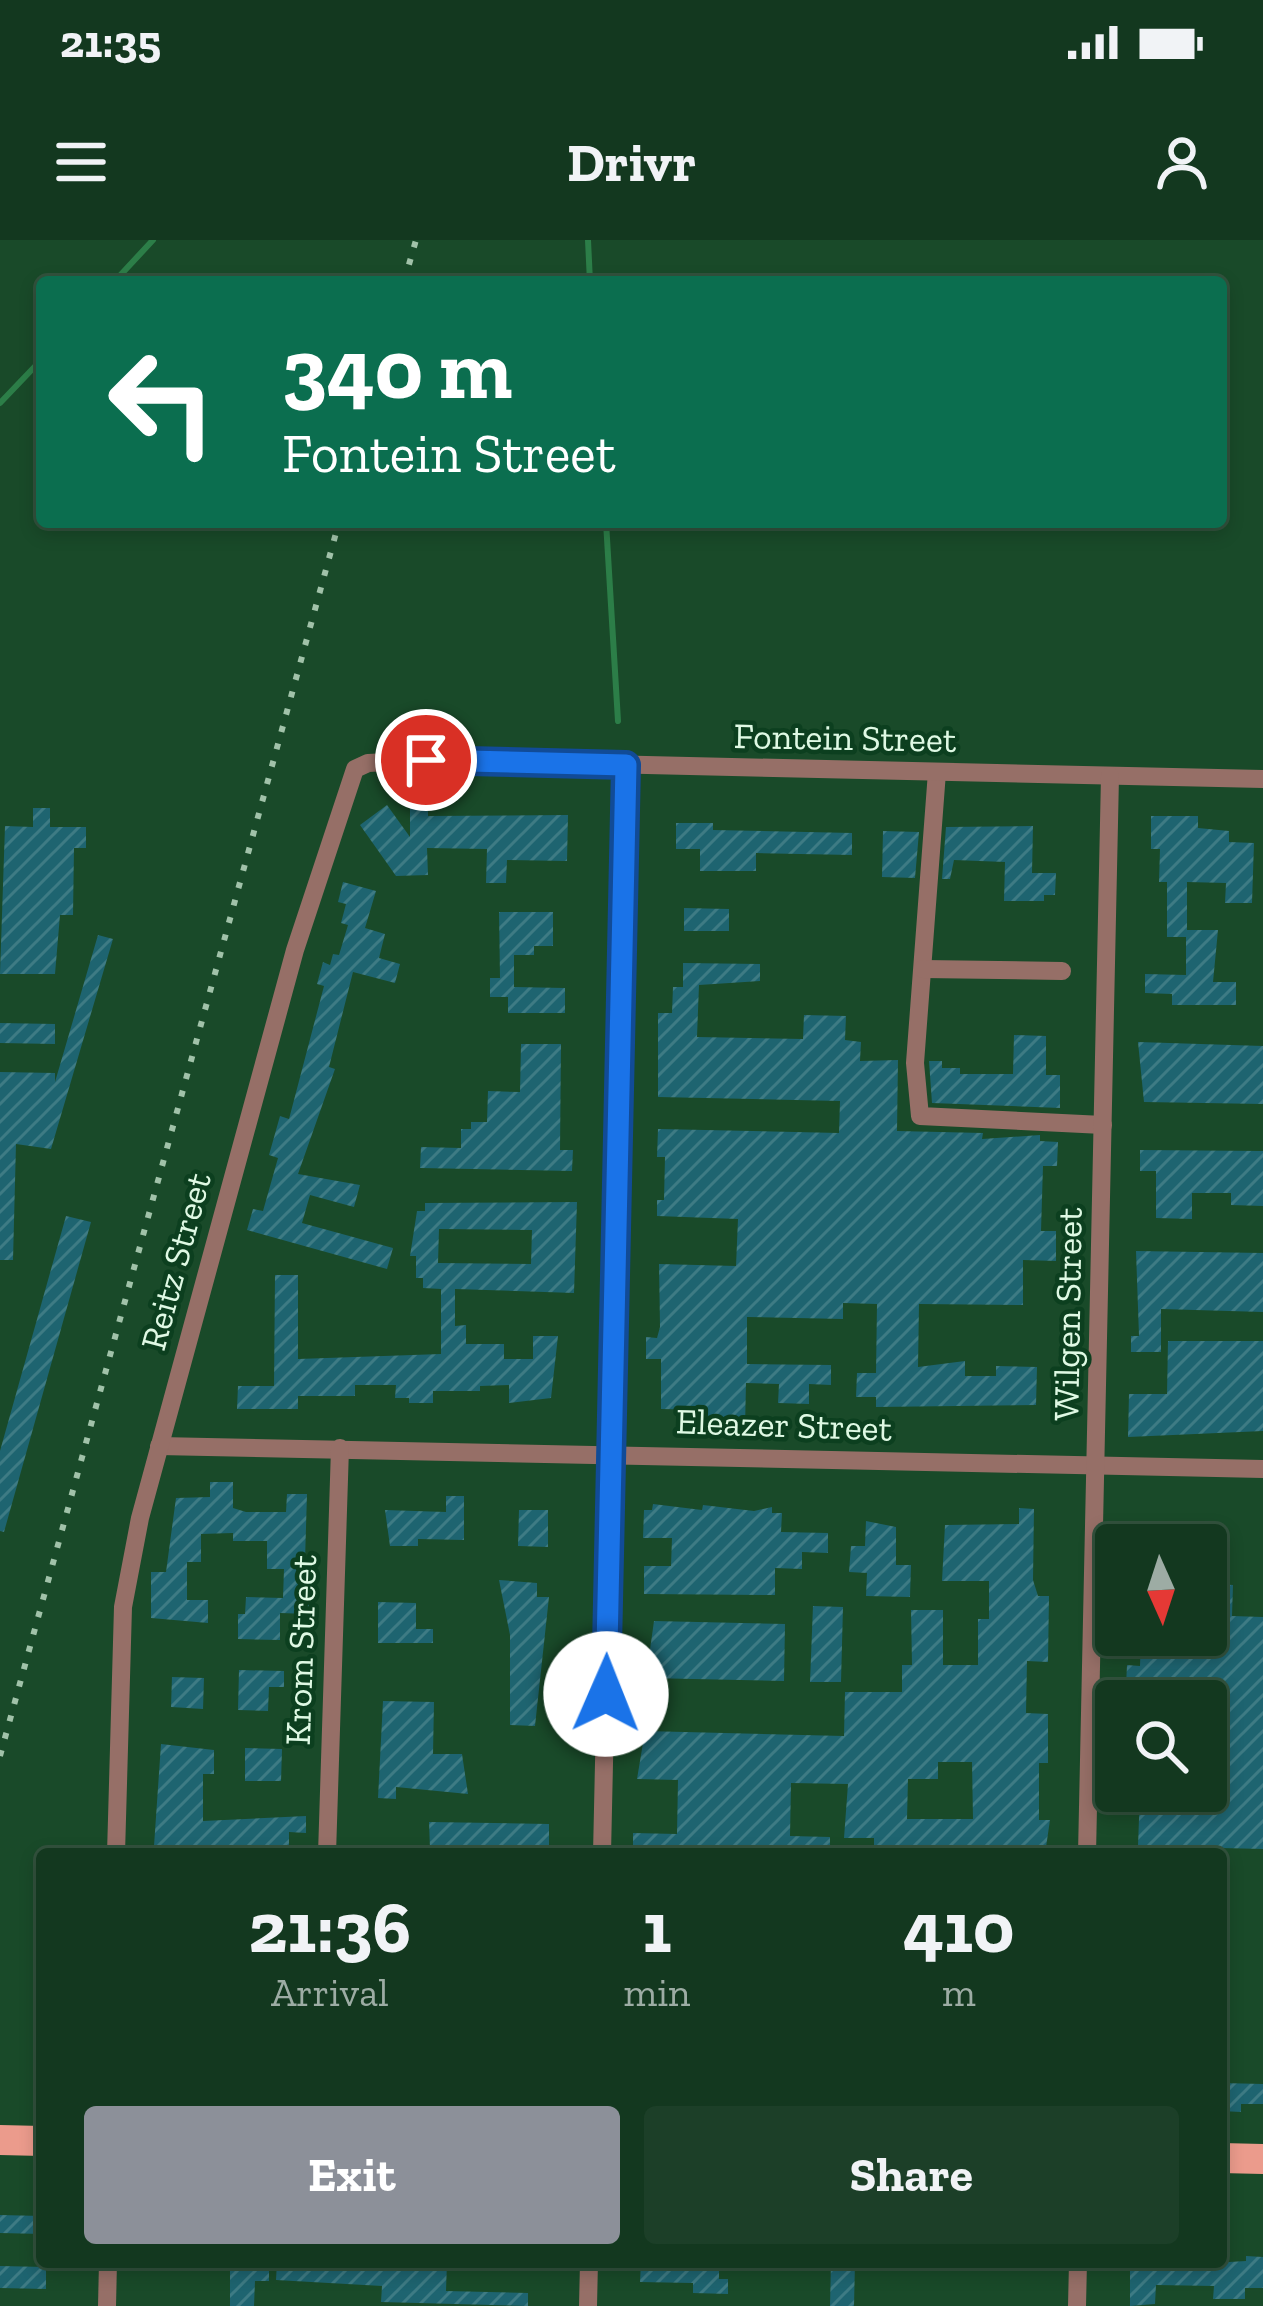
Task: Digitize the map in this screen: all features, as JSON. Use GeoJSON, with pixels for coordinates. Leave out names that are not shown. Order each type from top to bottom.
{"type":"FeatureCollection","features":[{"type":"Feature","properties":{"kind":"main road"},"geometry":{"type":"LineString","coordinates":[[0,2140],[36,2141]]}},
{"type":"Feature","properties":{"kind":"main road"},"geometry":{"type":"LineString","coordinates":[[1227,2158],[1263,2159]]}},
{"type":"Feature","properties":{"kind":"street","name":"Fontein Street"},"geometry":{"type":"LineString","coordinates":[[426,760],[1263,779]]}},
{"type":"Feature","properties":{"kind":"street","name":"Reitz Street"},"geometry":{"type":"LineString","coordinates":[[116,1848],[123,1607],[159,1446],[295,950],[347,782],[368,763],[426,760]]}},
{"type":"Feature","properties":{"kind":"street"},"geometry":{"type":"LineString","coordinates":[[602,1848],[626,765]]}},
{"type":"Feature","properties":{"kind":"street"},"geometry":{"type":"LineString","coordinates":[[937,772],[915,1063],[920,1116],[1103,1125]]}},
{"type":"Feature","properties":{"kind":"street","name":"Wilgen Street"},"geometry":{"type":"LineString","coordinates":[[1087,1848],[1110,776]]}},
{"type":"Feature","properties":{"kind":"street"},"geometry":{"type":"LineString","coordinates":[[923,969],[1062,971]]}},
{"type":"Feature","properties":{"kind":"street","name":"Eleazer Street"},"geometry":{"type":"LineString","coordinates":[[159,1446],[1263,1469]]}},
{"type":"Feature","properties":{"kind":"street","name":"Krom Street"},"geometry":{"type":"LineString","coordinates":[[327,1848],[340,1448]]}},
{"type":"Feature","properties":{"kind":"street"},"geometry":{"type":"LineString","coordinates":[[107,2306],[108,2268]]}},
{"type":"Feature","properties":{"kind":"street"},"geometry":{"type":"LineString","coordinates":[[588,2306],[589,2268]]}},
{"type":"Feature","properties":{"kind":"street"},"geometry":{"type":"LineString","coordinates":[[1077,2306],[1078,2268]]}},
{"type":"Feature","properties":{"kind":"building"},"geometry":{"type":"Polygon","coordinates":[[[387,805],[410,837],[410,807],[428,808],[428,816],[568,815],[567,861],[507,860],[506,883],[486,883],[487,849],[427,848],[428,875],[396,876],[360,825],[387,805]]]}},
{"type":"Feature","properties":{"kind":"building"},"geometry":{"type":"Polygon","coordinates":[[[33,808],[50,808],[50,827],[86,827],[86,848],[74,848],[73,915],[60,915],[55,974],[0,974],[5,826],[33,827],[33,808]]]}},
{"type":"Feature","properties":{"kind":"building"},"geometry":{"type":"Polygon","coordinates":[[[1151,816],[1198,816],[1198,828],[1229,831],[1229,842],[1254,843],[1252,903],[1225,903],[1226,883],[1187,882],[1187,930],[1218,930],[1213,982],[1236,982],[1236,1005],[1172,1005],[1172,994],[1145,993],[1145,974],[1186,975],[1186,937],[1167,937],[1167,882],[1159,882],[1160,849],[1151,849],[1151,816]]]}},
{"type":"Feature","properties":{"kind":"building"},"geometry":{"type":"Polygon","coordinates":[[[676,823],[713,823],[713,830],[852,833],[852,855],[756,853],[756,871],[700,871],[700,849],[676,849],[676,823]]]}},
{"type":"Feature","properties":{"kind":"building"},"geometry":{"type":"Polygon","coordinates":[[[1033,826],[1032,873],[1056,873],[1055,895],[1044,895],[1044,901],[1004,901],[1005,862],[954,860],[950,879],[942,879],[946,827],[1033,826]]]}},
{"type":"Feature","properties":{"kind":"building"},"geometry":{"type":"Polygon","coordinates":[[[883,831],[919,832],[915,878],[882,877],[883,831]]]}},
{"type":"Feature","properties":{"kind":"building"},"geometry":{"type":"Polygon","coordinates":[[[343,882],[376,891],[365,928],[385,934],[379,958],[400,964],[395,983],[353,972],[329,1067],[335,1069],[298,1174],[360,1185],[354,1207],[310,1195],[302,1223],[393,1248],[387,1269],[247,1230],[253,1209],[263,1211],[278,1158],[269,1155],[280,1116],[289,1119],[324,986],[317,984],[323,962],[330,965],[333,954],[339,955],[348,925],[341,923],[346,904],[338,902],[343,882]]]}},
{"type":"Feature","properties":{"kind":"building"},"geometry":{"type":"Polygon","coordinates":[[[684,908],[729,909],[729,931],[684,931],[684,908]]]}},
{"type":"Feature","properties":{"kind":"building"},"geometry":{"type":"Polygon","coordinates":[[[499,912],[553,912],[553,946],[534,946],[534,955],[514,955],[514,987],[565,988],[565,1013],[508,1013],[508,997],[490,997],[490,978],[500,978],[499,912]]]}},
{"type":"Feature","properties":{"kind":"building"},"geometry":{"type":"Polygon","coordinates":[[[98,935],[113,939],[51,1149],[16,1144],[13,1260],[0,1260],[0,1072],[55,1073],[55,1082],[98,935]]]}},
{"type":"Feature","properties":{"kind":"building"},"geometry":{"type":"Polygon","coordinates":[[[683,963],[760,964],[760,981],[699,985],[697,1037],[803,1039],[804,1015],[846,1016],[845,1040],[861,1042],[860,1061],[898,1060],[897,1131],[983,1133],[982,1139],[1040,1135],[1040,1141],[1058,1142],[1057,1166],[1043,1166],[1041,1231],[1056,1231],[1056,1261],[1023,1260],[1023,1305],[919,1304],[918,1367],[965,1361],[965,1376],[996,1376],[996,1366],[1037,1367],[1036,1405],[876,1407],[876,1397],[856,1397],[857,1373],[876,1373],[877,1304],[843,1303],[843,1319],[747,1317],[747,1364],[831,1365],[831,1385],[809,1384],[809,1404],[778,1403],[779,1384],[746,1383],[745,1428],[702,1428],[702,1410],[661,1409],[661,1359],[646,1359],[646,1337],[657,1338],[660,1327],[659,1264],[736,1266],[738,1219],[657,1216],[657,1200],[664,1200],[665,1157],[657,1157],[658,1129],[839,1133],[840,1101],[658,1097],[658,1013],[672,1013],[673,987],[683,987],[683,963]]]}},
{"type":"Feature","properties":{"kind":"building"},"geometry":{"type":"Polygon","coordinates":[[[0,1023],[55,1024],[55,1044],[0,1043],[0,1023]]]}},
{"type":"Feature","properties":{"kind":"building"},"geometry":{"type":"Polygon","coordinates":[[[1014,1035],[1046,1036],[1046,1075],[1060,1075],[1060,1108],[932,1103],[929,1061],[942,1061],[942,1068],[960,1068],[960,1074],[1013,1074],[1014,1035]]]}},
{"type":"Feature","properties":{"kind":"building"},"geometry":{"type":"Polygon","coordinates":[[[1138,1042],[1263,1046],[1263,1104],[1144,1102],[1138,1042]]]}},
{"type":"Feature","properties":{"kind":"building"},"geometry":{"type":"Polygon","coordinates":[[[521,1044],[561,1044],[560,1150],[573,1150],[572,1171],[420,1168],[421,1147],[461,1148],[461,1129],[471,1129],[471,1122],[487,1122],[488,1091],[520,1092],[521,1044]]]}},
{"type":"Feature","properties":{"kind":"building"},"geometry":{"type":"Polygon","coordinates":[[[1140,1150],[1263,1151],[1263,1206],[1231,1205],[1231,1193],[1192,1193],[1192,1219],[1156,1218],[1156,1171],[1140,1171],[1140,1150]]]}},
{"type":"Feature","properties":{"kind":"building"},"geometry":{"type":"Polygon","coordinates":[[[577,1202],[574,1293],[455,1289],[455,1326],[466,1325],[466,1344],[504,1344],[504,1359],[533,1359],[533,1336],[558,1336],[551,1398],[509,1403],[509,1385],[480,1386],[480,1391],[433,1391],[433,1403],[409,1403],[409,1398],[395,1398],[396,1385],[355,1385],[355,1396],[298,1396],[298,1409],[237,1409],[238,1386],[274,1386],[275,1275],[298,1275],[298,1359],[441,1354],[441,1289],[423,1288],[423,1278],[416,1278],[416,1256],[410,1256],[417,1211],[425,1211],[425,1203],[577,1202]],[[439,1229],[438,1263],[531,1264],[532,1230],[439,1229]]]}},
{"type":"Feature","properties":{"kind":"building"},"geometry":{"type":"Polygon","coordinates":[[[66,1216],[91,1222],[4,1532],[0,1531],[0,1451],[66,1216]]]}},
{"type":"Feature","properties":{"kind":"building"},"geometry":{"type":"Polygon","coordinates":[[[1136,1251],[1263,1253],[1263,1312],[1161,1309],[1161,1352],[1131,1352],[1131,1336],[1139,1336],[1136,1251]]]}},
{"type":"Feature","properties":{"kind":"building"},"geometry":{"type":"Polygon","coordinates":[[[1168,1341],[1263,1341],[1263,1431],[1128,1437],[1129,1394],[1167,1394],[1168,1341]]]}},
{"type":"Feature","properties":{"kind":"building"},"geometry":{"type":"Polygon","coordinates":[[[210,1482],[233,1482],[233,1508],[246,1512],[286,1512],[287,1494],[307,1494],[304,1594],[309,1594],[309,1614],[280,1613],[280,1640],[238,1639],[238,1614],[245,1614],[246,1597],[283,1598],[284,1569],[267,1569],[267,1541],[233,1541],[233,1533],[201,1534],[201,1562],[187,1562],[187,1600],[208,1600],[208,1623],[151,1618],[151,1572],[166,1572],[176,1498],[210,1497],[210,1482]]]}},
{"type":"Feature","properties":{"kind":"building"},"geometry":{"type":"Polygon","coordinates":[[[446,1496],[464,1496],[464,1540],[418,1539],[418,1546],[390,1546],[385,1510],[446,1512],[446,1496]]]}},
{"type":"Feature","properties":{"kind":"building"},"geometry":{"type":"Polygon","coordinates":[[[653,1504],[702,1510],[703,1505],[754,1511],[772,1507],[772,1513],[782,1513],[781,1532],[828,1533],[828,1553],[802,1552],[802,1569],[775,1568],[775,1595],[644,1594],[644,1566],[671,1566],[672,1538],[643,1538],[644,1510],[652,1510],[653,1504]]]}},
{"type":"Feature","properties":{"kind":"building"},"geometry":{"type":"Polygon","coordinates":[[[1019,1508],[1034,1509],[1033,1580],[1038,1596],[1049,1596],[1048,1662],[1027,1661],[1026,1713],[1048,1714],[1048,1763],[1039,1763],[1039,1820],[1050,1820],[1046,1848],[874,1848],[874,1838],[844,1838],[848,1784],[791,1783],[790,1836],[830,1837],[830,1848],[633,1848],[633,1833],[677,1834],[678,1780],[637,1779],[645,1731],[844,1736],[845,1692],[902,1692],[902,1665],[912,1665],[911,1610],[943,1610],[943,1665],[978,1665],[978,1619],[989,1619],[989,1581],[942,1581],[945,1525],[1019,1524],[1019,1508]],[[938,1762],[938,1779],[908,1779],[907,1819],[973,1819],[972,1762],[938,1762]]]}},
{"type":"Feature","properties":{"kind":"building"},"geometry":{"type":"Polygon","coordinates":[[[519,1510],[548,1510],[548,1547],[518,1546],[519,1510]]]}},
{"type":"Feature","properties":{"kind":"building"},"geometry":{"type":"Polygon","coordinates":[[[866,1521],[896,1527],[896,1565],[911,1565],[910,1597],[866,1596],[867,1573],[849,1572],[851,1546],[865,1546],[866,1521]]]}},
{"type":"Feature","properties":{"kind":"building"},"geometry":{"type":"Polygon","coordinates":[[[499,1580],[537,1583],[537,1597],[549,1597],[535,1726],[510,1725],[510,1635],[499,1580]]]}},
{"type":"Feature","properties":{"kind":"building"},"geometry":{"type":"Polygon","coordinates":[[[1227,1585],[1233,1585],[1232,1616],[1263,1617],[1263,1849],[1138,1846],[1139,1812],[1227,1812],[1227,1680],[1126,1680],[1127,1665],[1140,1666],[1140,1656],[1227,1656],[1227,1585]]]}},
{"type":"Feature","properties":{"kind":"building"},"geometry":{"type":"Polygon","coordinates":[[[378,1602],[416,1603],[416,1629],[433,1629],[433,1643],[378,1643],[378,1602]]]}},
{"type":"Feature","properties":{"kind":"building"},"geometry":{"type":"Polygon","coordinates":[[[813,1606],[843,1607],[841,1682],[810,1682],[813,1606]]]}},
{"type":"Feature","properties":{"kind":"building"},"geometry":{"type":"Polygon","coordinates":[[[654,1621],[785,1624],[784,1681],[646,1678],[654,1621]]]}},
{"type":"Feature","properties":{"kind":"building"},"geometry":{"type":"Polygon","coordinates":[[[239,1670],[284,1671],[284,1687],[269,1687],[268,1711],[238,1710],[239,1670]]]}},
{"type":"Feature","properties":{"kind":"building"},"geometry":{"type":"Polygon","coordinates":[[[172,1677],[204,1678],[203,1709],[171,1707],[172,1677]]]}},
{"type":"Feature","properties":{"kind":"building"},"geometry":{"type":"Polygon","coordinates":[[[383,1701],[434,1702],[433,1754],[462,1754],[468,1794],[396,1787],[396,1799],[378,1798],[383,1701]]]}},
{"type":"Feature","properties":{"kind":"building"},"geometry":{"type":"Polygon","coordinates":[[[161,1744],[214,1750],[214,1774],[203,1774],[203,1821],[306,1816],[306,1833],[289,1832],[289,1848],[154,1846],[161,1744]]]}},
{"type":"Feature","properties":{"kind":"building"},"geometry":{"type":"Polygon","coordinates":[[[245,1748],[282,1749],[281,1781],[245,1781],[245,1748]]]}},
{"type":"Feature","properties":{"kind":"building"},"geometry":{"type":"Polygon","coordinates":[[[429,1822],[549,1824],[549,1848],[430,1848],[429,1822]]]}},
{"type":"Feature","properties":{"kind":"building"},"geometry":{"type":"Polygon","coordinates":[[[1227,2083],[1263,2084],[1263,2104],[1241,2104],[1241,2112],[1227,2111],[1227,2083]]]}},
{"type":"Feature","properties":{"kind":"building"},"geometry":{"type":"Polygon","coordinates":[[[0,2215],[36,2216],[36,2234],[0,2233],[0,2215]]]}},
{"type":"Feature","properties":{"kind":"building"},"geometry":{"type":"Polygon","coordinates":[[[1246,2256],[1263,2257],[1263,2288],[1245,2288],[1245,2299],[1213,2299],[1214,2286],[1156,2285],[1155,2304],[1130,2306],[1130,2268],[1227,2268],[1227,2261],[1246,2261],[1246,2256]]]}},
{"type":"Feature","properties":{"kind":"building"},"geometry":{"type":"Polygon","coordinates":[[[0,2266],[46,2268],[46,2289],[0,2288],[0,2266]]]}},
{"type":"Feature","properties":{"kind":"building"},"geometry":{"type":"Polygon","coordinates":[[[230,2268],[269,2268],[269,2281],[255,2281],[254,2306],[230,2306],[230,2268]]]}},
{"type":"Feature","properties":{"kind":"building"},"geometry":{"type":"Polygon","coordinates":[[[277,2268],[447,2268],[446,2291],[528,2293],[528,2306],[381,2302],[382,2286],[276,2280],[277,2268]]]}},
{"type":"Feature","properties":{"kind":"building"},"geometry":{"type":"Polygon","coordinates":[[[641,2268],[719,2268],[719,2279],[728,2279],[728,2294],[693,2293],[693,2283],[640,2282],[641,2268]]]}},
{"type":"Feature","properties":{"kind":"building"},"geometry":{"type":"Polygon","coordinates":[[[831,2268],[855,2268],[854,2306],[830,2306],[831,2268]]]}},
{"type":"Feature","properties":{"kind":"waterway"},"geometry":{"type":"LineString","coordinates":[[120,276],[153,240]]}},
{"type":"Feature","properties":{"kind":"waterway"},"geometry":{"type":"LineString","coordinates":[[588,240],[590,276]]}},
{"type":"Feature","properties":{"kind":"waterway"},"geometry":{"type":"LineString","coordinates":[[0,403],[36,365]]}},
{"type":"Feature","properties":{"kind":"waterway"},"geometry":{"type":"LineString","coordinates":[[606,528],[618,721]]}},
{"type":"Feature","properties":{"kind":"railway"},"geometry":{"type":"LineString","coordinates":[[406,276],[416,240]]}},
{"type":"Feature","properties":{"kind":"railway"},"geometry":{"type":"LineString","coordinates":[[0,1756],[337,528]]}},
{"type":"Feature","properties":{"kind":"route"},"geometry":{"type":"LineString","coordinates":[[426,760],[626,765],[606,1694]]}}]}
